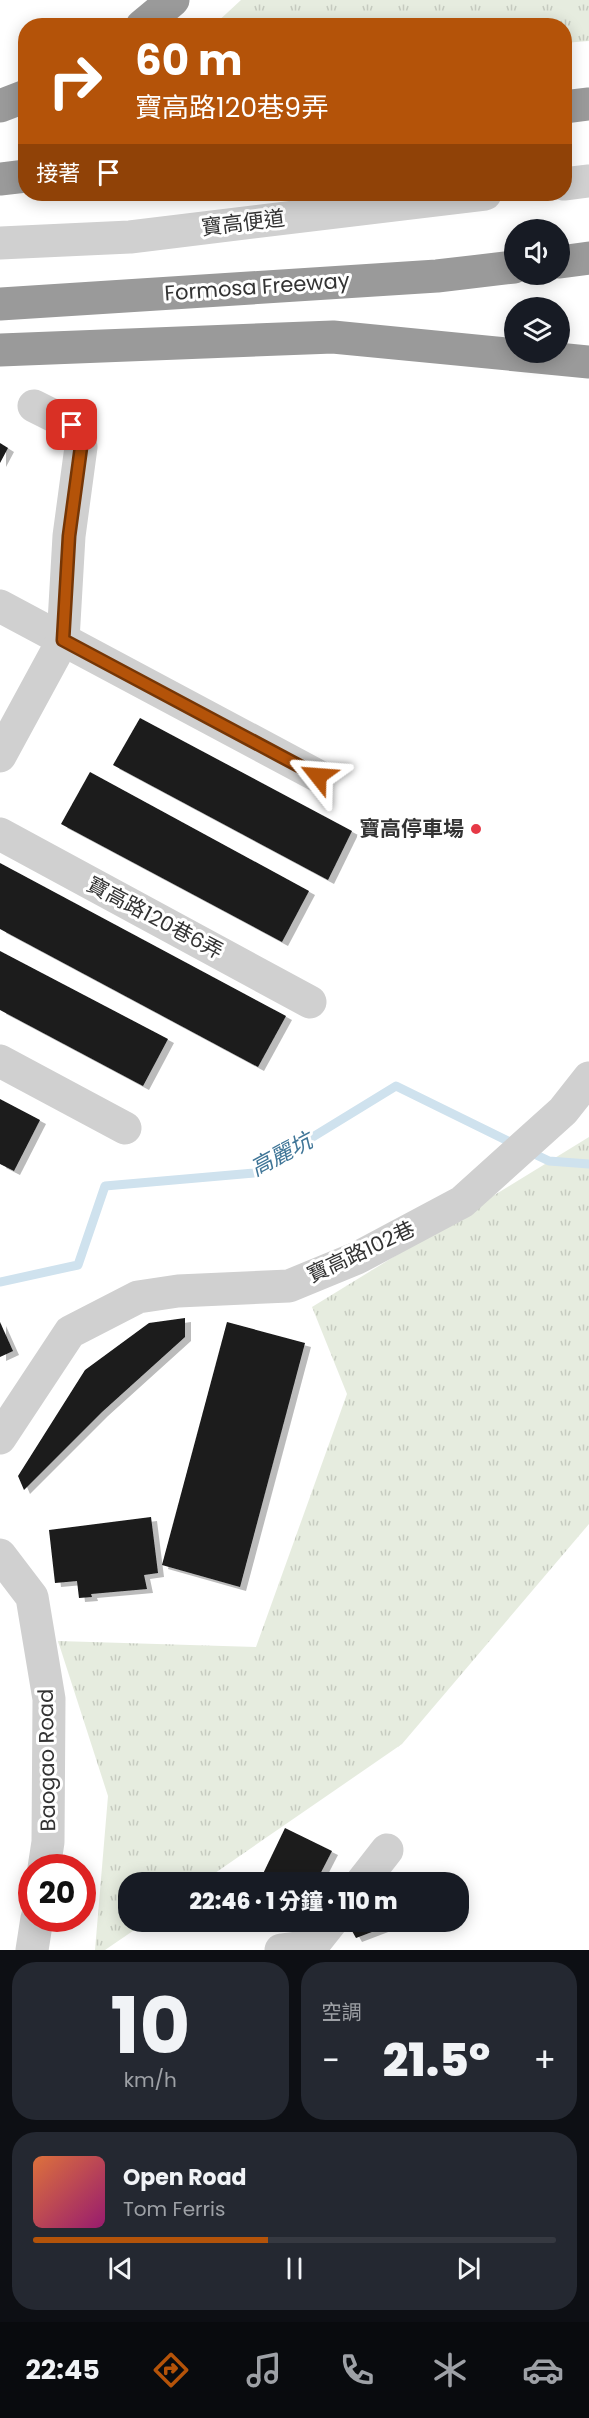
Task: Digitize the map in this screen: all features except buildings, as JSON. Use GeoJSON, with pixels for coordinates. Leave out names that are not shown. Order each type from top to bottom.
{"type":"FeatureCollection","features":[{"type":"Feature","properties":{"kind":"highway"},"geometry":{"type":"LineString","coordinates":[[151,18],[172,0]]}},
{"type":"Feature","properties":{"kind":"highway"},"geometry":{"type":"LineString","coordinates":[[0,106],[18,99]]}},
{"type":"Feature","properties":{"kind":"highway"},"geometry":{"type":"LineString","coordinates":[[572,106],[589,104]]}},
{"type":"Feature","properties":{"kind":"highway"},"geometry":{"type":"LineString","coordinates":[[0,179],[18,177]]}},
{"type":"Feature","properties":{"kind":"highway"},"geometry":{"type":"LineString","coordinates":[[570,261],[589,258]]}},
{"type":"Feature","properties":{"kind":"highway","name":"Formosa Freeway"},"geometry":{"type":"LineString","coordinates":[[0,304],[437,276],[504,268]]}},
{"type":"Feature","properties":{"kind":"highway"},"geometry":{"type":"LineString","coordinates":[[0,350],[333,337],[589,362]]}},
{"type":"Feature","properties":{"kind":"street"},"geometry":{"type":"LineString","coordinates":[[572,183],[589,181]]}},
{"type":"Feature","properties":{"kind":"street","name":"寶高便道"},"geometry":{"type":"LineString","coordinates":[[0,243],[130,237],[427,201]]}},
{"type":"Feature","properties":{"kind":"street"},"geometry":{"type":"LineString","coordinates":[[0,756],[63,640],[69,536],[81,447],[72,425],[34,406]]}},
{"type":"Feature","properties":{"kind":"street"},"geometry":{"type":"LineString","coordinates":[[0,606],[318,776]]}},
{"type":"Feature","properties":{"kind":"street","name":"寶高路120巷6弄"},"geometry":{"type":"LineString","coordinates":[[0,834],[310,1002]]}},
{"type":"Feature","properties":{"kind":"street"},"geometry":{"type":"LineString","coordinates":[[0,1061],[125,1128]]}},
{"type":"Feature","properties":{"kind":"street","name":"寶高路102巷"},"geometry":{"type":"LineString","coordinates":[[0,1438],[69,1332],[138,1297],[178,1291],[289,1286],[357,1258],[462,1202],[563,1111],[589,1078]]}},
{"type":"Feature","properties":{"kind":"street","name":"Baogao Road"},"geometry":{"type":"LineString","coordinates":[[0,1555],[32,1597],[49,1699],[46,1854]]}},
{"type":"Feature","properties":{"kind":"street"},"geometry":{"type":"LineString","coordinates":[[370,1872],[387,1851]]}},
{"type":"Feature","properties":{"kind":"street"},"geometry":{"type":"LineString","coordinates":[[32,1950],[34,1932]]}},
{"type":"Feature","properties":{"kind":"street"},"geometry":{"type":"LineString","coordinates":[[281,1950],[312,1946],[323,1932]]}},
{"type":"Feature","properties":{"kind":"green space"},"geometry":{"type":"Polygon","coordinates":[[[241,0],[589,0],[589,41],[572,42],[572,18],[222,18],[241,0]]]}},
{"type":"Feature","properties":{"kind":"green space"},"geometry":{"type":"Polygon","coordinates":[[[589,1137],[589,1524],[402,1744],[216,1872],[118,1872],[118,1932],[131,1932],[105,1950],[95,1950],[108,1796],[58,1641],[256,1647],[347,1394],[312,1307],[589,1137]]]}},
{"type":"Feature","properties":{"kind":"waterway","name":"高麗坑"},"geometry":{"type":"LineString","coordinates":[[0,1282],[78,1265],[105,1186],[254,1173],[396,1086],[516,1145]]}},
{"type":"Feature","properties":{"kind":"waterway","name":"高麗坑"},"geometry":{"type":"LineString","coordinates":[[528,1151],[549,1161],[589,1164]]}},
{"type":"Feature","properties":{"kind":"place","name":"寶高停車場"},"geometry":{"type":"Point","coordinates":[476,829]}},
{"type":"Feature","properties":{"kind":"route"},"geometry":{"type":"LineString","coordinates":[[72,425],[81,447],[69,536],[63,640],[318,776]]}}]}
